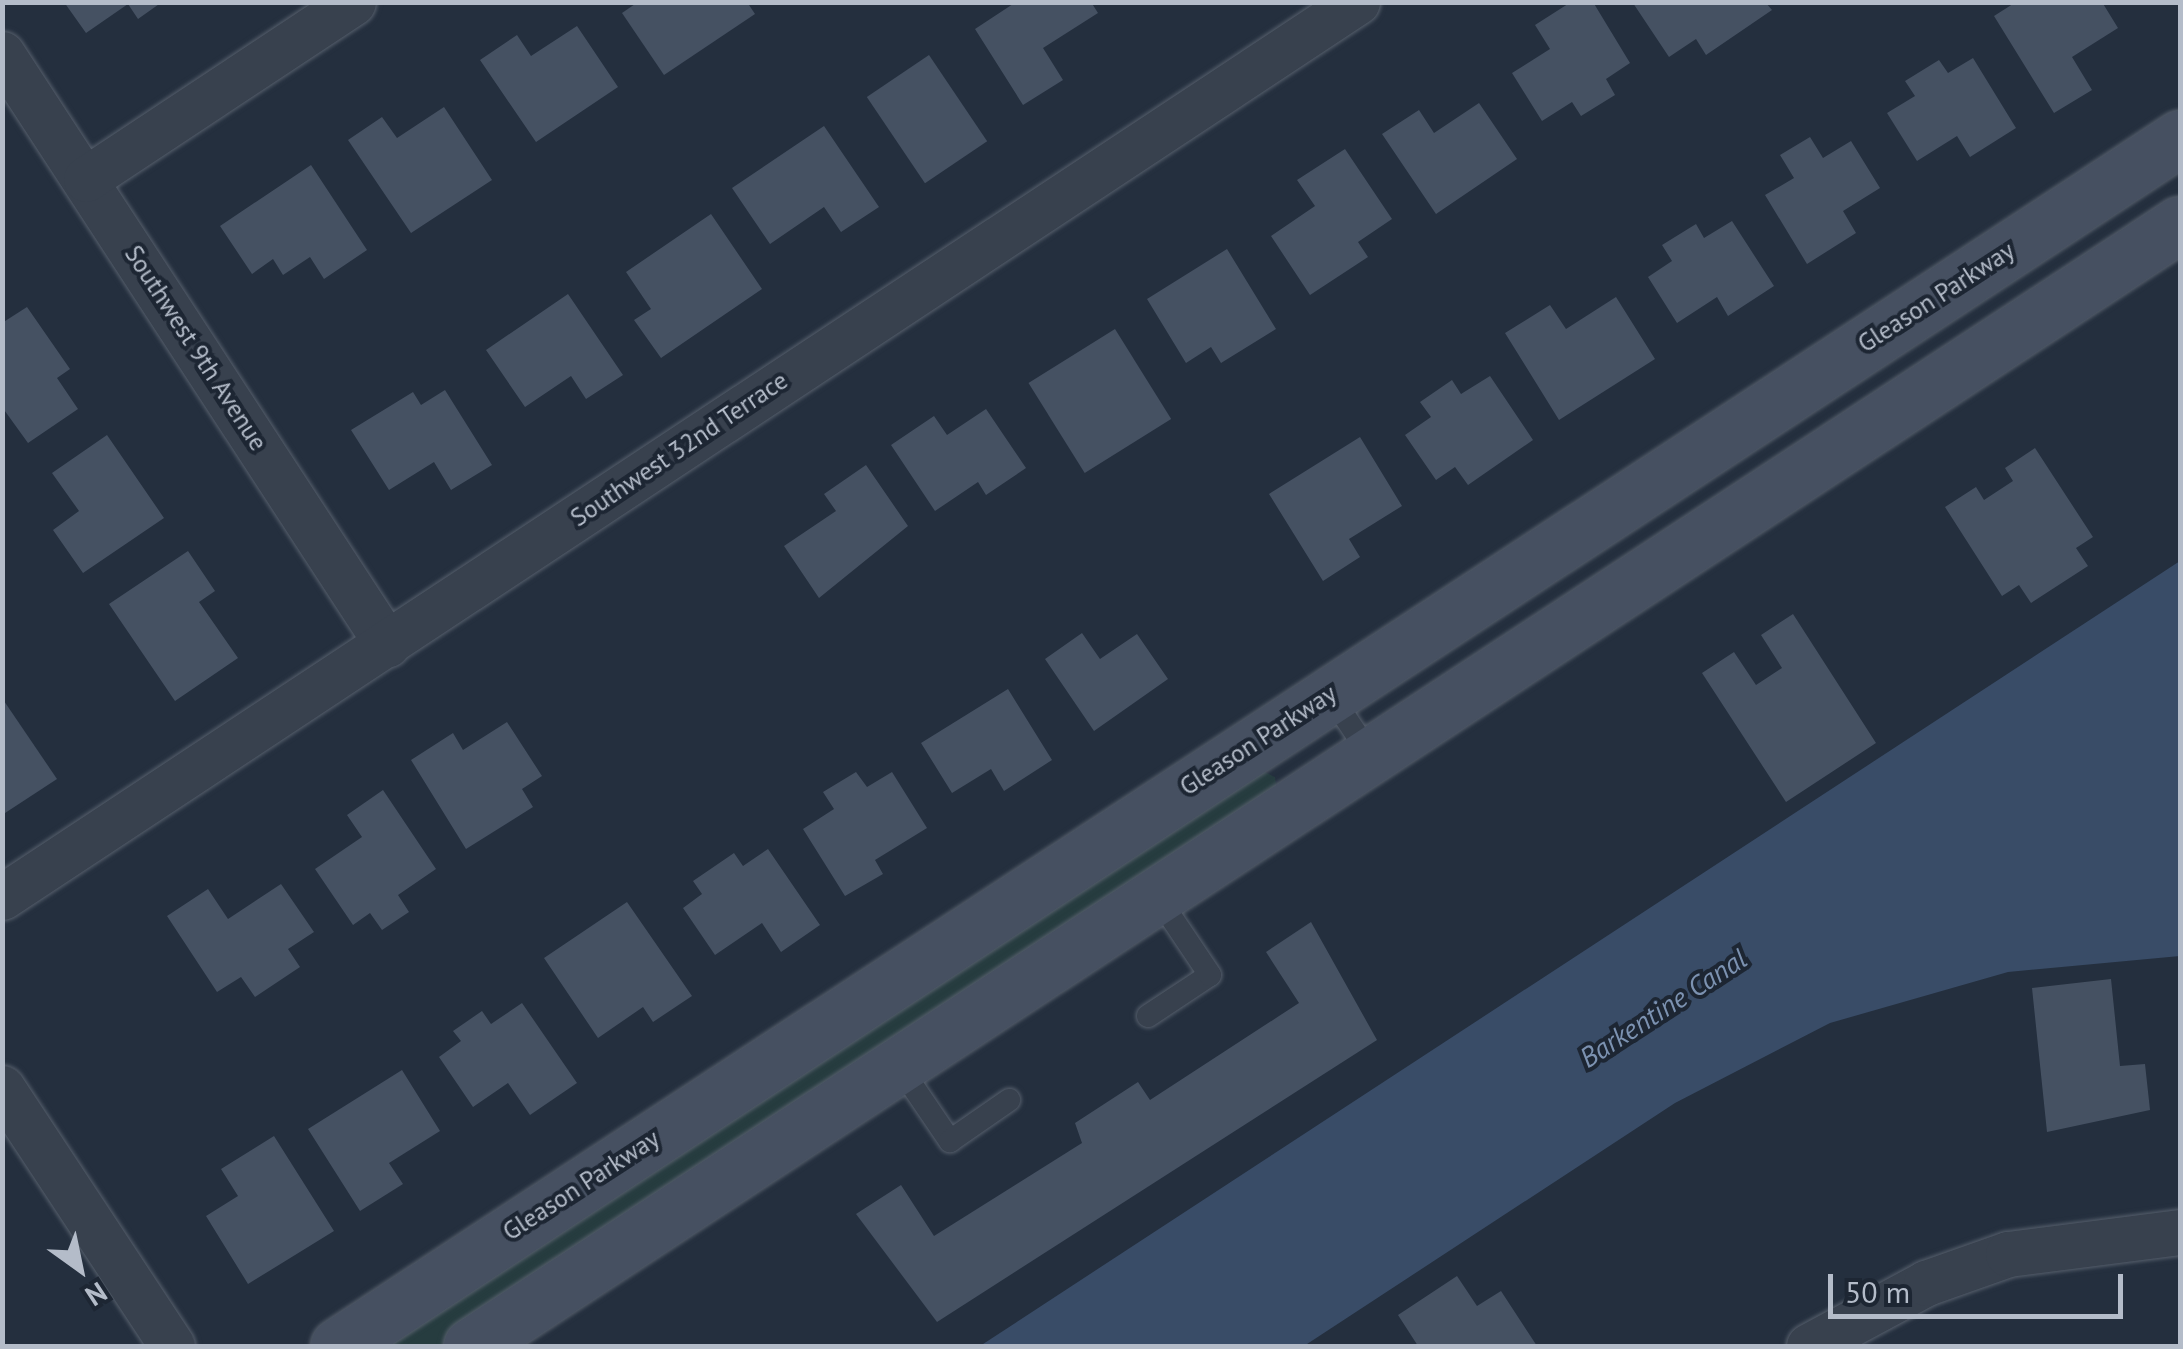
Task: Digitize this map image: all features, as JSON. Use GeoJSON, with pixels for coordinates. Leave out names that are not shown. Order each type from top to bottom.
{"type":"FeatureCollection","features":[{"type":"Feature","properties":{"kind":"main road","name":"Gleason Parkway"},"geometry":{"type":"LineString","coordinates":[[338,1346],[2180,138]]}},
{"type":"Feature","properties":{"kind":"main road"},"geometry":{"type":"LineString","coordinates":[[471,1346],[2180,224]]}},
{"type":"Feature","properties":{"kind":"street"},"geometry":{"type":"LineString","coordinates":[[86,179],[353,2]]}},
{"type":"Feature","properties":{"kind":"street","name":"Southwest 32nd Terrace"},"geometry":{"type":"LineString","coordinates":[[2,897],[1357,2]]}},
{"type":"Feature","properties":{"kind":"street","name":"Southwest 9th Avenue"},"geometry":{"type":"LineString","coordinates":[[2,54],[388,644]]}},
{"type":"Feature","properties":{"kind":"street"},"geometry":{"type":"LineString","coordinates":[[2,1088],[172,1346]]}},
{"type":"Feature","properties":{"kind":"street"},"geometry":{"type":"LineString","coordinates":[[1809,1346],[1926,1283],[2008,1254],[2180,1232]]}},
{"type":"Feature","properties":{"kind":"lane"},"geometry":{"type":"LineString","coordinates":[[1329,693],[1371,756]]}},
{"type":"Feature","properties":{"kind":"lane"},"geometry":{"type":"LineString","coordinates":[[1148,1016],[1210,975],[1157,896]]}},
{"type":"Feature","properties":{"kind":"lane"},"geometry":{"type":"LineString","coordinates":[[899,1066],[950,1140],[1009,1100]]}},
{"type":"Feature","properties":{"kind":"green space"},"geometry":{"type":"Polygon","coordinates":[[[1258,769],[1275,777],[1278,799],[443,1346],[377,1346],[1258,769]]]}},
{"type":"Feature","properties":{"kind":"water","name":"Barkentine Canal"},"geometry":{"type":"Polygon","coordinates":[[[2180,561],[2180,956],[2008,972],[1830,1023],[1675,1103],[1304,1346],[980,1346],[2180,561]]]}},
{"type":"Feature","properties":{"kind":"building"},"geometry":{"type":"Polygon","coordinates":[[[64,2],[162,2],[138,19],[128,4],[86,33],[64,2]]]}},
{"type":"Feature","properties":{"kind":"building"},"geometry":{"type":"Polygon","coordinates":[[[638,2],[747,2],[755,14],[664,75],[622,13],[638,2]]]}},
{"type":"Feature","properties":{"kind":"building"},"geometry":{"type":"Polygon","coordinates":[[[1016,2],[1091,2],[1098,13],[1043,48],[1063,80],[1023,105],[975,29],[1016,2]]]}},
{"type":"Feature","properties":{"kind":"building"},"geometry":{"type":"Polygon","coordinates":[[[1571,2],[1593,2],[1630,63],[1606,79],[1615,95],[1581,116],[1572,102],[1542,121],[1512,73],[1550,49],[1535,25],[1571,2]]]}},
{"type":"Feature","properties":{"kind":"building"},"geometry":{"type":"Polygon","coordinates":[[[2016,2],[2102,2],[2118,28],[2072,57],[2092,90],[2054,113],[1994,16],[2016,2]]]}},
{"type":"Feature","properties":{"kind":"building"},"geometry":{"type":"Polygon","coordinates":[[[1633,3],[1766,3],[1772,10],[1706,55],[1696,39],[1669,57],[1633,3]]]}},
{"type":"Feature","properties":{"kind":"building"},"geometry":{"type":"Polygon","coordinates":[[[577,26],[618,87],[536,142],[480,60],[517,35],[531,56],[577,26]]]}},
{"type":"Feature","properties":{"kind":"building"},"geometry":{"type":"Polygon","coordinates":[[[929,55],[987,141],[925,183],[867,97],[929,55]]]}},
{"type":"Feature","properties":{"kind":"building"},"geometry":{"type":"Polygon","coordinates":[[[1973,58],[2016,128],[1970,157],[1957,136],[1917,161],[1887,113],[1915,96],[1905,81],[1939,60],[1948,73],[1973,58]]]}},
{"type":"Feature","properties":{"kind":"building"},"geometry":{"type":"Polygon","coordinates":[[[1479,103],[1517,159],[1436,214],[1382,134],[1419,110],[1434,133],[1479,103]]]}},
{"type":"Feature","properties":{"kind":"building"},"geometry":{"type":"Polygon","coordinates":[[[444,107],[492,180],[411,233],[348,140],[382,117],[397,138],[444,107]]]}},
{"type":"Feature","properties":{"kind":"building"},"geometry":{"type":"Polygon","coordinates":[[[824,126],[879,207],[841,232],[824,207],[770,244],[732,188],[824,126]]]}},
{"type":"Feature","properties":{"kind":"building"},"geometry":{"type":"Polygon","coordinates":[[[1810,137],[1823,158],[1851,141],[1880,188],[1843,211],[1856,233],[1807,264],[1765,195],[1794,178],[1780,155],[1810,137]]]}},
{"type":"Feature","properties":{"kind":"building"},"geometry":{"type":"Polygon","coordinates":[[[1345,149],[1392,219],[1358,242],[1368,257],[1310,295],[1271,236],[1315,206],[1297,180],[1345,149]]]}},
{"type":"Feature","properties":{"kind":"building"},"geometry":{"type":"Polygon","coordinates":[[[311,165],[367,250],[324,279],[310,257],[283,275],[273,259],[252,274],[220,226],[311,165]]]}},
{"type":"Feature","properties":{"kind":"building"},"geometry":{"type":"Polygon","coordinates":[[[711,214],[762,289],[661,358],[634,320],[651,309],[626,272],[711,214]]]}},
{"type":"Feature","properties":{"kind":"building"},"geometry":{"type":"Polygon","coordinates":[[[1732,221],[1774,286],[1728,316],[1717,297],[1677,323],[1648,277],[1672,261],[1662,245],[1696,224],[1704,238],[1732,221]]]}},
{"type":"Feature","properties":{"kind":"building"},"geometry":{"type":"Polygon","coordinates":[[[1227,249],[1276,329],[1221,363],[1211,347],[1186,363],[1147,299],[1227,249]]]}},
{"type":"Feature","properties":{"kind":"building"},"geometry":{"type":"Polygon","coordinates":[[[568,294],[623,375],[586,399],[571,376],[525,407],[486,350],[568,294]]]}},
{"type":"Feature","properties":{"kind":"building"},"geometry":{"type":"Polygon","coordinates":[[[1616,297],[1655,359],[1559,420],[1505,333],[1550,305],[1566,329],[1616,297]]]}},
{"type":"Feature","properties":{"kind":"building"},"geometry":{"type":"Polygon","coordinates":[[[27,307],[70,369],[57,378],[78,409],[28,443],[2,407],[2,323],[27,307]]]}},
{"type":"Feature","properties":{"kind":"building"},"geometry":{"type":"Polygon","coordinates":[[[1115,329],[1171,419],[1085,473],[1028,383],[1115,329]]]}},
{"type":"Feature","properties":{"kind":"building"},"geometry":{"type":"Polygon","coordinates":[[[1490,376],[1533,440],[1468,485],[1455,467],[1436,480],[1405,435],[1431,417],[1420,402],[1452,380],[1461,394],[1490,376]]]}},
{"type":"Feature","properties":{"kind":"building"},"geometry":{"type":"Polygon","coordinates":[[[445,390],[492,465],[451,490],[434,462],[389,490],[351,430],[413,392],[421,405],[445,390]]]}},
{"type":"Feature","properties":{"kind":"building"},"geometry":{"type":"Polygon","coordinates":[[[986,409],[1026,468],[986,495],[978,482],[935,511],[891,445],[934,416],[947,435],[986,409]]]}},
{"type":"Feature","properties":{"kind":"building"},"geometry":{"type":"Polygon","coordinates":[[[107,435],[164,518],[83,573],[53,530],[79,511],[52,473],[107,435]]]}},
{"type":"Feature","properties":{"kind":"building"},"geometry":{"type":"Polygon","coordinates":[[[1360,437],[1402,506],[1349,539],[1360,557],[1323,581],[1269,494],[1360,437]]]}},
{"type":"Feature","properties":{"kind":"building"},"geometry":{"type":"Polygon","coordinates":[[[2035,448],[2093,537],[2076,548],[2088,566],[2031,603],[2019,585],[2002,596],[1945,507],[1976,487],[1984,500],[2013,481],[2005,468],[2035,448]]]}},
{"type":"Feature","properties":{"kind":"building"},"geometry":{"type":"Polygon","coordinates":[[[866,465],[908,526],[819,598],[784,546],[836,511],[824,494],[866,465]]]}},
{"type":"Feature","properties":{"kind":"building"},"geometry":{"type":"Polygon","coordinates":[[[188,551],[215,591],[199,602],[238,658],[175,701],[109,604],[188,551]]]}},
{"type":"Feature","properties":{"kind":"building"},"geometry":{"type":"Polygon","coordinates":[[[1793,614],[1876,743],[1786,802],[1702,673],[1734,652],[1756,685],[1782,668],[1761,635],[1793,614]]]}},
{"type":"Feature","properties":{"kind":"building"},"geometry":{"type":"Polygon","coordinates":[[[1082,633],[1100,659],[1137,634],[1168,679],[1094,731],[1045,659],[1082,633]]]}},
{"type":"Feature","properties":{"kind":"building"},"geometry":{"type":"Polygon","coordinates":[[[1008,689],[1052,760],[1004,791],[991,769],[952,793],[921,743],[1008,689]]]}},
{"type":"Feature","properties":{"kind":"building"},"geometry":{"type":"Polygon","coordinates":[[[2,698],[57,779],[2,815],[2,698]]]}},
{"type":"Feature","properties":{"kind":"building"},"geometry":{"type":"Polygon","coordinates":[[[507,722],[542,776],[522,789],[533,807],[466,849],[411,760],[453,733],[463,750],[507,722]]]}},
{"type":"Feature","properties":{"kind":"building"},"geometry":{"type":"Polygon","coordinates":[[[856,772],[867,787],[892,772],[927,828],[875,860],[883,874],[845,896],[803,829],[834,809],[823,792],[856,772]]]}},
{"type":"Feature","properties":{"kind":"building"},"geometry":{"type":"Polygon","coordinates":[[[383,790],[436,869],[398,895],[409,912],[382,930],[370,913],[353,925],[315,869],[362,837],[347,815],[383,790]]]}},
{"type":"Feature","properties":{"kind":"building"},"geometry":{"type":"Polygon","coordinates":[[[768,849],[820,925],[781,952],[762,923],[715,955],[683,908],[702,894],[693,881],[734,853],[743,866],[768,849]]]}},
{"type":"Feature","properties":{"kind":"building"},"geometry":{"type":"Polygon","coordinates":[[[281,884],[314,932],[288,949],[300,967],[255,997],[241,977],[217,992],[167,916],[208,889],[228,919],[281,884]]]}},
{"type":"Feature","properties":{"kind":"building"},"geometry":{"type":"Polygon","coordinates":[[[627,902],[692,996],[653,1022],[643,1007],[598,1038],[544,958],[627,902]]]}},
{"type":"Feature","properties":{"kind":"building"},"geometry":{"type":"Polygon","coordinates":[[[1311,922],[1377,1040],[937,1322],[856,1214],[901,1185],[934,1236],[1082,1143],[1075,1123],[1138,1082],[1150,1100],[1299,1003],[1266,952],[1311,922]]]}},
{"type":"Feature","properties":{"kind":"building"},"geometry":{"type":"Polygon","coordinates":[[[2111,979],[2120,1066],[2145,1064],[2150,1110],[2047,1132],[2032,988],[2111,979]]]}},
{"type":"Feature","properties":{"kind":"building"},"geometry":{"type":"Polygon","coordinates":[[[522,1003],[577,1083],[530,1115],[508,1083],[473,1107],[439,1057],[461,1041],[453,1031],[482,1011],[491,1024],[522,1003]]]}},
{"type":"Feature","properties":{"kind":"building"},"geometry":{"type":"Polygon","coordinates":[[[402,1070],[440,1131],[389,1163],[403,1184],[360,1211],[308,1129],[402,1070]]]}},
{"type":"Feature","properties":{"kind":"building"},"geometry":{"type":"Polygon","coordinates":[[[274,1136],[334,1231],[248,1284],[206,1216],[238,1196],[221,1169],[274,1136]]]}},
{"type":"Feature","properties":{"kind":"building"},"geometry":{"type":"Polygon","coordinates":[[[1457,1276],[1477,1306],[1501,1291],[1537,1346],[1418,1346],[1398,1315],[1457,1276]]]}}]}
